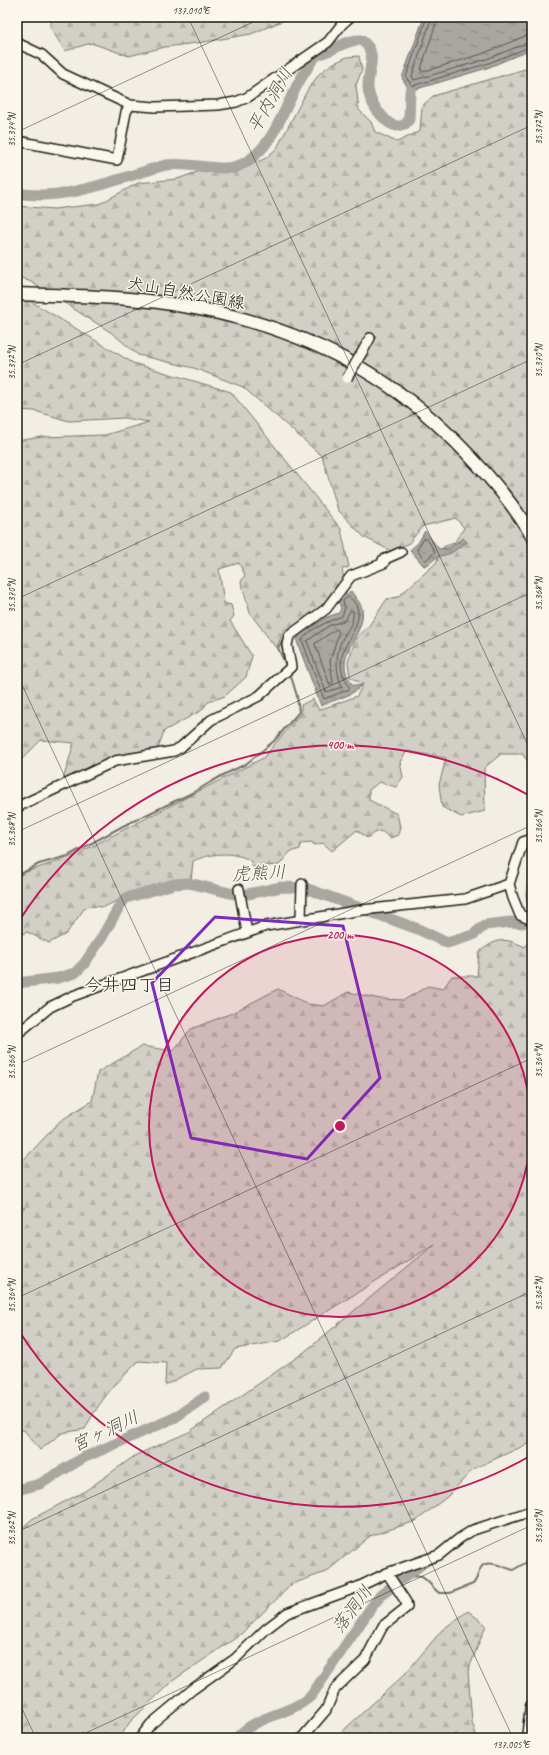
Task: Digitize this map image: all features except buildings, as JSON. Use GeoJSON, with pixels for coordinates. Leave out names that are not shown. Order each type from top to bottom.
{"type":"FeatureCollection","features":[{"type":"Feature","properties":{"kind":"main road","name":"犬山自然公園線"},"geometry":{"type":"LineString","coordinates":[[17,294],[103,297],[169,303],[207,310],[269,326],[325,349],[364,368],[436,421],[472,457],[512,505],[532,536]]}},
{"type":"Feature","properties":{"kind":"main road"},"geometry":{"type":"LineString","coordinates":[[528,1738],[532,1706]]}},
{"type":"Feature","properties":{"kind":"street"},"geometry":{"type":"LineString","coordinates":[[17,43],[42,55],[63,74],[130,105],[190,107],[236,102],[248,97],[328,42],[342,24],[350,17]]}},
{"type":"Feature","properties":{"kind":"street"},"geometry":{"type":"LineString","coordinates":[[17,142],[117,160],[126,112],[130,105]]}},
{"type":"Feature","properties":{"kind":"street"},"geometry":{"type":"LineString","coordinates":[[347,378],[370,338]]}},
{"type":"Feature","properties":{"kind":"street"},"geometry":{"type":"LineString","coordinates":[[17,807],[115,761],[174,751],[181,747],[211,720],[260,696],[291,667],[287,645],[289,636],[326,609],[351,576],[384,563],[383,560],[401,552]]}},
{"type":"Feature","properties":{"kind":"street"},"geometry":{"type":"LineString","coordinates":[[528,919],[516,908],[509,884],[523,842],[532,839]]}},
{"type":"Feature","properties":{"kind":"street"},"geometry":{"type":"LineString","coordinates":[[17,1034],[50,1007],[73,996],[266,926],[301,919],[365,910],[465,899],[509,884]]}},
{"type":"Feature","properties":{"kind":"street"},"geometry":{"type":"LineString","coordinates":[[301,919],[302,888]]}},
{"type":"Feature","properties":{"kind":"street"},"geometry":{"type":"LineString","coordinates":[[239,889],[247,932]]}},
{"type":"Feature","properties":{"kind":"street"},"geometry":{"type":"LineString","coordinates":[[140,1738],[150,1724],[193,1689],[235,1659],[266,1629],[287,1613],[358,1587],[391,1581],[421,1561],[439,1555],[468,1532],[532,1511]]}},
{"type":"Feature","properties":{"kind":"street"},"geometry":{"type":"LineString","coordinates":[[302,1738],[326,1710],[335,1688],[365,1660],[383,1626],[407,1607],[406,1602],[391,1581]]}},
{"type":"Feature","properties":{"kind":"highlighted area"},"geometry":{"type":"Polygon","coordinates":[[[215,917],[343,926],[380,1078],[307,1159],[191,1138],[152,983],[215,917]]]}},
{"type":"Feature","properties":{"kind":"green space"},"geometry":{"type":"Polygon","coordinates":[[[53,17],[292,17],[251,34],[165,47],[129,56],[91,43],[65,51],[50,27],[53,17]]]}},
{"type":"Feature","properties":{"kind":"green space"},"geometry":{"type":"Polygon","coordinates":[[[359,56],[362,70],[356,85],[359,110],[371,122],[375,132],[397,142],[420,131],[422,106],[433,96],[532,67],[532,766],[522,754],[501,754],[484,768],[485,811],[461,817],[442,807],[439,785],[446,758],[407,751],[400,762],[403,777],[396,787],[379,782],[369,790],[369,800],[397,814],[400,827],[398,835],[390,838],[379,831],[367,838],[357,830],[332,851],[323,843],[315,845],[311,842],[301,843],[300,849],[290,852],[279,865],[253,867],[250,860],[236,855],[221,854],[207,856],[193,861],[191,881],[176,881],[134,893],[104,907],[89,906],[84,909],[66,934],[49,943],[27,932],[17,936],[17,875],[73,856],[263,758],[301,713],[301,705],[313,699],[319,710],[357,696],[363,684],[350,677],[348,662],[356,638],[368,627],[387,599],[398,597],[436,563],[443,547],[454,543],[464,528],[456,518],[423,526],[408,544],[391,551],[364,537],[338,510],[322,456],[243,387],[194,368],[138,355],[112,333],[31,282],[17,276],[17,206],[54,209],[99,204],[138,183],[177,179],[200,171],[235,173],[266,158],[277,148],[308,89],[320,73],[332,64],[347,57],[359,56]]]}},
{"type":"Feature","properties":{"kind":"green space"},"geometry":{"type":"Polygon","coordinates":[[[17,293],[133,363],[231,392],[341,529],[349,567],[342,569],[344,579],[324,606],[302,625],[285,629],[276,648],[250,613],[241,582],[245,575],[239,563],[219,569],[224,603],[231,605],[234,616],[230,621],[252,656],[246,677],[225,696],[208,702],[202,710],[164,731],[157,751],[113,757],[63,780],[74,743],[41,740],[17,764],[17,441],[42,437],[105,435],[149,422],[124,418],[69,421],[35,411],[17,410],[17,293]]]}},
{"type":"Feature","properties":{"kind":"green space"},"geometry":{"type":"Polygon","coordinates":[[[532,937],[532,1442],[473,1469],[448,1496],[416,1521],[370,1536],[326,1572],[292,1584],[240,1635],[171,1682],[129,1723],[120,1738],[17,1738],[17,1533],[32,1519],[85,1491],[136,1455],[189,1432],[303,1353],[435,1244],[280,1341],[235,1349],[222,1368],[197,1369],[165,1385],[166,1363],[139,1361],[109,1392],[85,1429],[62,1433],[40,1450],[24,1430],[17,1431],[17,1214],[25,1208],[17,1206],[17,1167],[60,1121],[92,1101],[98,1072],[142,1046],[173,1051],[191,1029],[232,1013],[278,989],[308,1004],[324,1006],[348,992],[380,999],[404,1000],[428,986],[443,989],[452,976],[477,976],[479,952],[491,944],[501,940],[506,940],[525,947],[532,937]]]}},
{"type":"Feature","properties":{"kind":"green space"},"geometry":{"type":"Polygon","coordinates":[[[468,1611],[486,1625],[468,1671],[472,1722],[477,1738],[335,1738],[405,1674],[442,1630],[468,1611]]]}},
{"type":"Feature","properties":{"kind":"water"},"geometry":{"type":"Polygon","coordinates":[[[424,17],[532,17],[532,49],[487,68],[410,91],[402,78],[424,17]]]}},
{"type":"Feature","properties":{"kind":"water"},"geometry":{"type":"Polygon","coordinates":[[[425,531],[439,549],[449,548],[463,538],[467,542],[451,553],[437,557],[424,566],[410,550],[418,543],[425,531]]]}},
{"type":"Feature","properties":{"kind":"water"},"geometry":{"type":"Polygon","coordinates":[[[351,591],[362,609],[362,619],[350,646],[345,665],[347,675],[353,685],[362,685],[348,695],[321,706],[296,639],[300,636],[298,632],[304,628],[306,631],[327,617],[339,613],[341,608],[338,600],[351,591]]]}},
{"type":"Feature","properties":{"kind":"water"},"geometry":{"type":"Polygon","coordinates":[[[532,851],[532,915],[526,915],[528,913],[526,894],[532,851]]]}},
{"type":"Feature","properties":{"kind":"waterway","name":"平内洞川"},"geometry":{"type":"LineString","coordinates":[[17,193],[36,195],[74,192],[166,165],[176,164],[227,168],[244,163],[255,155],[273,134],[298,83],[314,58],[351,41],[361,40],[370,50],[371,62],[368,88],[371,100],[386,121],[395,126],[404,125],[408,121],[410,91]]}},
{"type":"Feature","properties":{"kind":"waterway"},"geometry":{"type":"LineString","coordinates":[[286,633],[278,648],[286,665]]}},
{"type":"Feature","properties":{"kind":"waterway"},"geometry":{"type":"LineString","coordinates":[[17,876],[39,864],[68,856],[123,826],[194,792],[221,776],[246,764],[274,741],[299,712],[297,696],[290,673]]}},
{"type":"Feature","properties":{"kind":"waterway","name":"虎熊川"},"geometry":{"type":"LineString","coordinates":[[17,983],[58,978],[75,973],[84,964],[101,939],[120,905],[126,898],[174,884],[189,883],[234,894],[248,894],[281,887],[305,888],[418,929],[447,943],[473,935],[485,925],[511,922],[523,923],[529,915]]}},
{"type":"Feature","properties":{"kind":"waterway","name":"虎熊川"},"geometry":{"type":"LineString","coordinates":[[523,923],[531,924]]}},
{"type":"Feature","properties":{"kind":"waterway","name":"宮ヶ洞川"},"geometry":{"type":"LineString","coordinates":[[17,1490],[40,1484],[83,1458],[174,1418],[205,1397]]}},
{"type":"Feature","properties":{"kind":"waterway","name":"落洞川"},"geometry":{"type":"LineString","coordinates":[[237,1738],[253,1725],[293,1707],[311,1696],[381,1595],[431,1557]]}},
{"type":"Feature","properties":{"kind":"waterway"},"geometry":{"type":"LineString","coordinates":[[401,1580],[409,1577],[420,1576],[427,1580],[439,1593],[450,1593],[473,1584],[482,1566],[485,1564],[489,1563],[513,1570],[532,1559]]}},
{"type":"Feature","properties":{"kind":"district","name":"今井四丁目"},"geometry":{"type":"Point","coordinates":[129,985]}}]}
